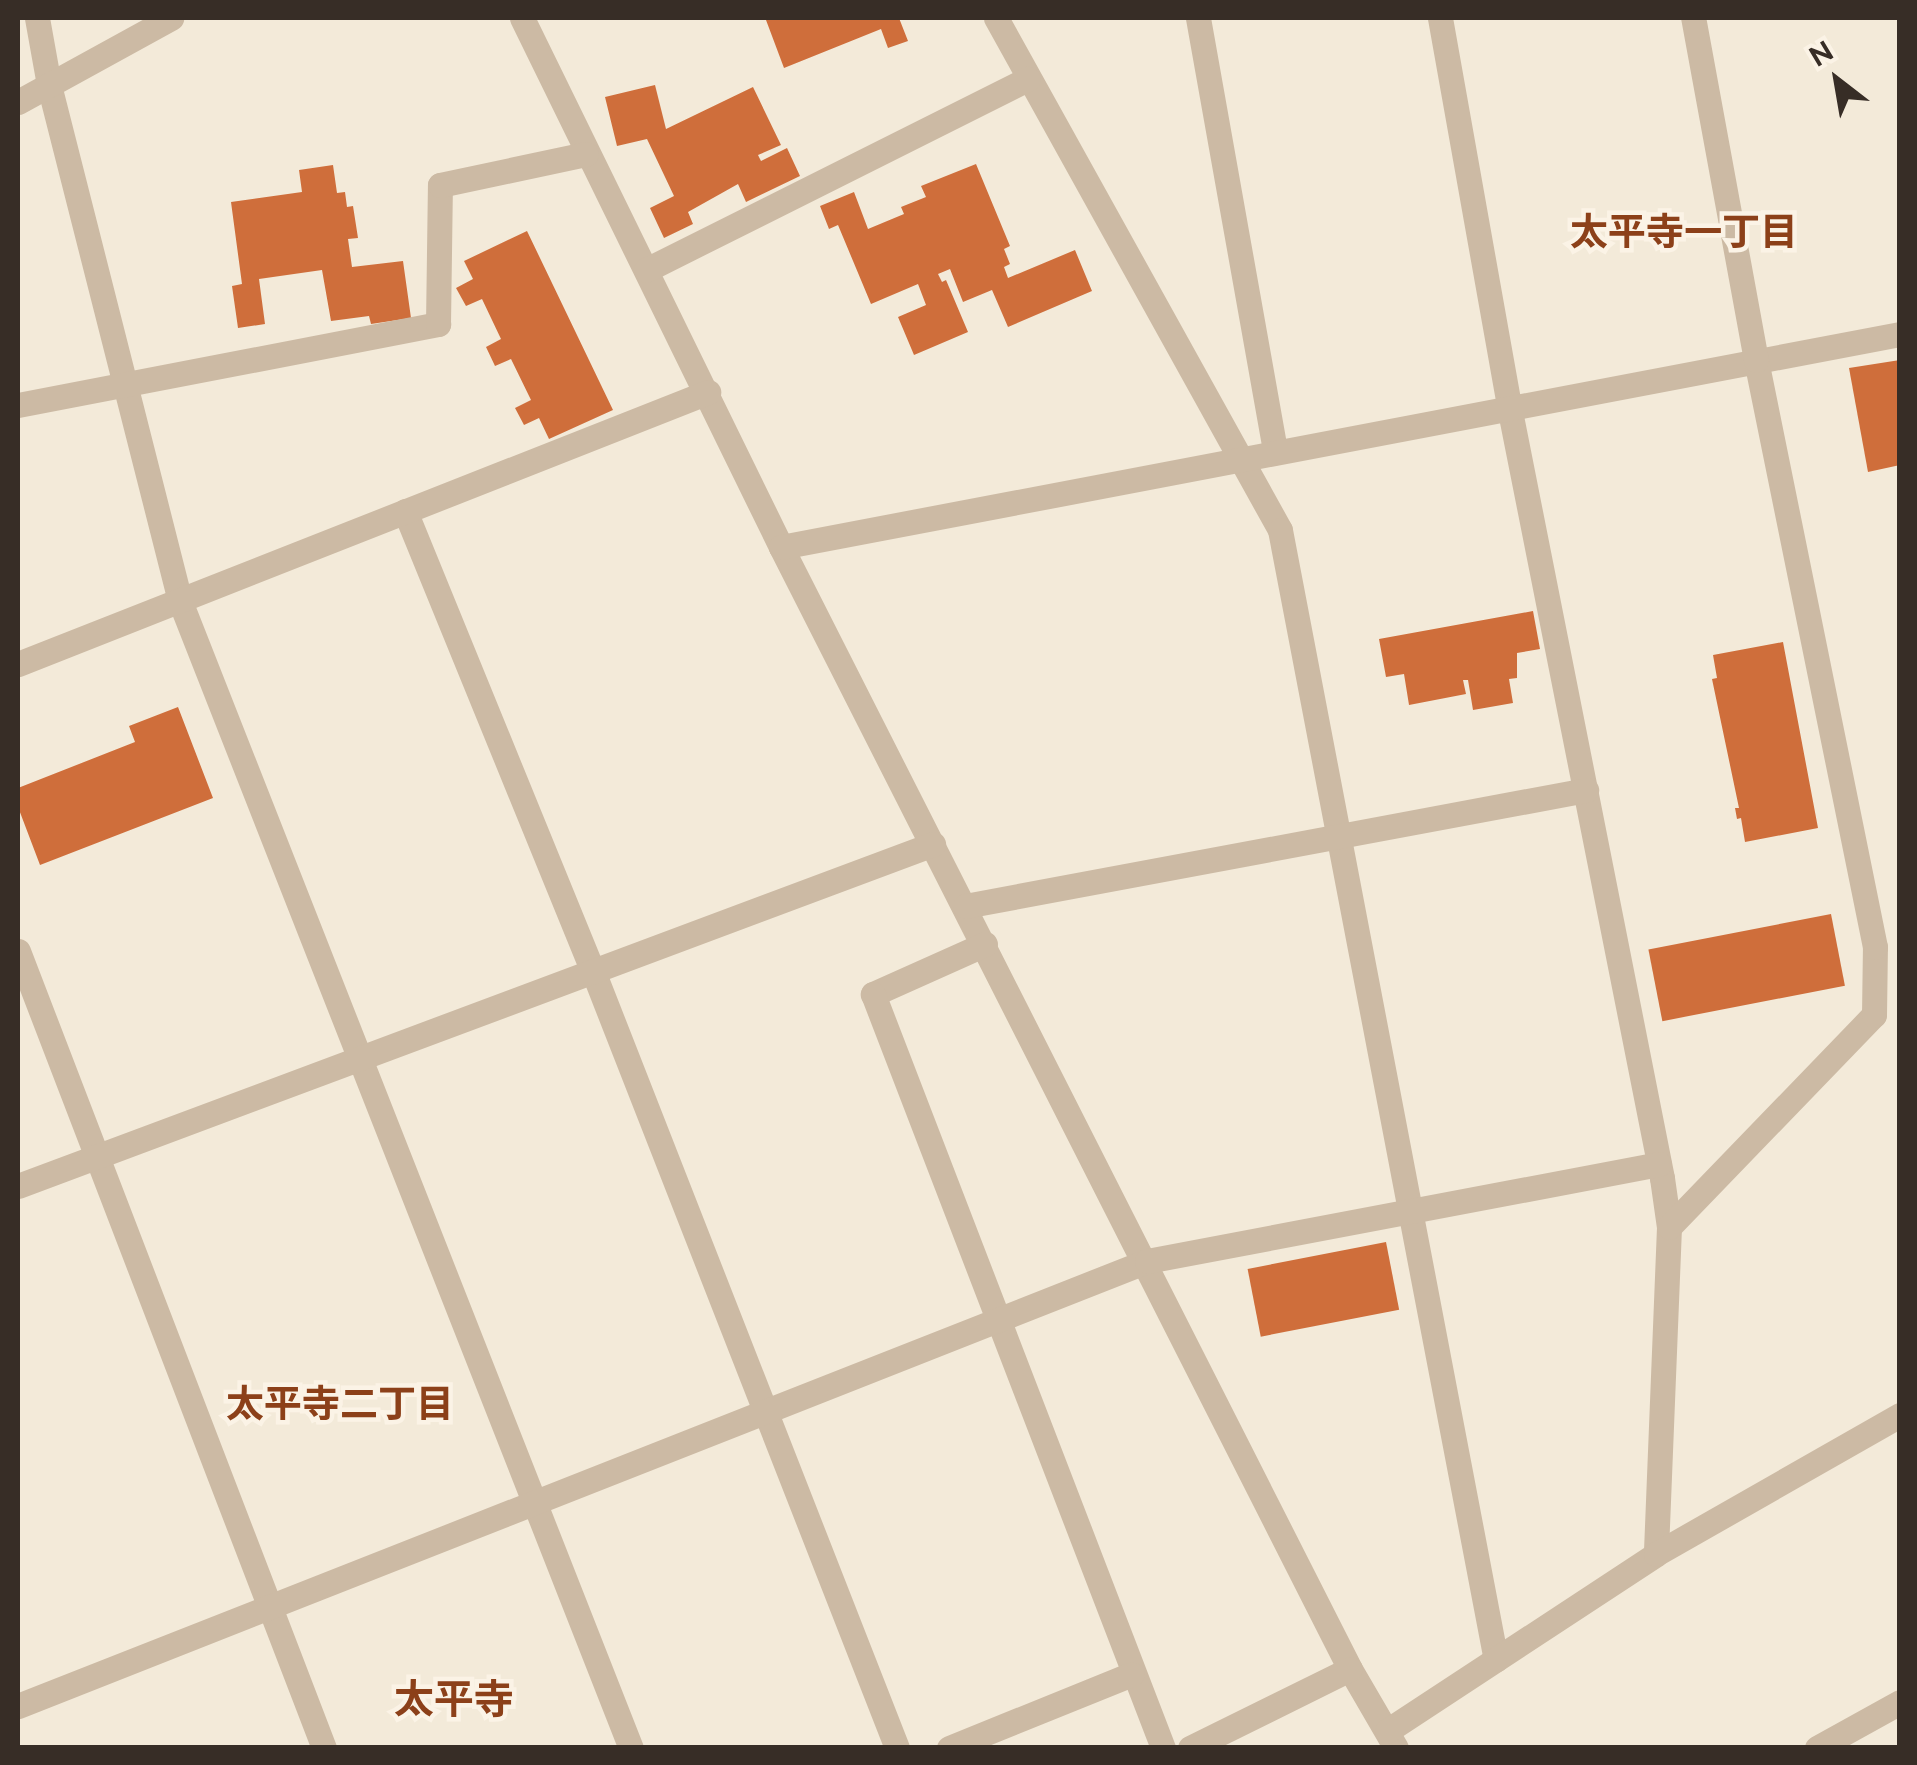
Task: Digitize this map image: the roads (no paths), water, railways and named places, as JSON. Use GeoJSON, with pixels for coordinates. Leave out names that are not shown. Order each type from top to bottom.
{"type":"FeatureCollection","features":[{"type":"Feature","properties":{"kind":"street"},"geometry":{"type":"LineString","coordinates":[[37,18],[50,86],[180,600],[631,1748]]}},
{"type":"Feature","properties":{"kind":"street"},"geometry":{"type":"LineString","coordinates":[[18,102],[171,18]]}},
{"type":"Feature","properties":{"kind":"street"},"geometry":{"type":"LineString","coordinates":[[522,18],[781,547],[1147,1262],[1350,1669],[1392,1740],[1496,1660],[1656,1554],[1900,1415]]}},
{"type":"Feature","properties":{"kind":"street"},"geometry":{"type":"LineString","coordinates":[[996,18],[1280,530],[1496,1660]]}},
{"type":"Feature","properties":{"kind":"street"},"geometry":{"type":"LineString","coordinates":[[1198,18],[1275,452]]}},
{"type":"Feature","properties":{"kind":"street"},"geometry":{"type":"LineString","coordinates":[[1440,18],[1510,411],[1669,1227],[1656,1554]]}},
{"type":"Feature","properties":{"kind":"street"},"geometry":{"type":"LineString","coordinates":[[1669,1227],[1874,1015],[1875,947],[1756,360],[1693,18]]}},
{"type":"Feature","properties":{"kind":"street"},"geometry":{"type":"LineString","coordinates":[[646,270],[1028,79]]}},
{"type":"Feature","properties":{"kind":"street"},"geometry":{"type":"LineString","coordinates":[[18,405],[438,324],[440,185],[586,154]]}},
{"type":"Feature","properties":{"kind":"street"},"geometry":{"type":"LineString","coordinates":[[781,547],[1900,334]]}},
{"type":"Feature","properties":{"kind":"street"},"geometry":{"type":"LineString","coordinates":[[18,664],[708,392]]}},
{"type":"Feature","properties":{"kind":"street"},"geometry":{"type":"LineString","coordinates":[[405,511],[768,1410],[897,1748]]}},
{"type":"Feature","properties":{"kind":"street"},"geometry":{"type":"LineString","coordinates":[[965,906],[1586,790]]}},
{"type":"Feature","properties":{"kind":"street"},"geometry":{"type":"LineString","coordinates":[[18,1186],[934,844]]}},
{"type":"Feature","properties":{"kind":"street"},"geometry":{"type":"LineString","coordinates":[[984,944],[874,994],[1163,1748]]}},
{"type":"Feature","properties":{"kind":"street"},"geometry":{"type":"LineString","coordinates":[[18,950],[94,1158],[324,1748]]}},
{"type":"Feature","properties":{"kind":"street"},"geometry":{"type":"LineString","coordinates":[[18,1706],[1147,1262],[1659,1164]]}},
{"type":"Feature","properties":{"kind":"street"},"geometry":{"type":"LineString","coordinates":[[1190,1748],[1350,1669]]}},
{"type":"Feature","properties":{"kind":"street"},"geometry":{"type":"LineString","coordinates":[[949,1748],[1132,1674]]}},
{"type":"Feature","properties":{"kind":"street"},"geometry":{"type":"LineString","coordinates":[[1816,1748],[1900,1702]]}},
{"type":"Feature","properties":{"kind":"district","name":"太平寺一丁目"},"geometry":{"type":"Point","coordinates":[1684,232]}},
{"type":"Feature","properties":{"kind":"district","name":"太平寺二丁目"},"geometry":{"type":"Point","coordinates":[340,1404]}},
{"type":"Feature","properties":{"kind":"district","name":"太平寺"},"geometry":{"type":"Point","coordinates":[454,1699]}}]}
